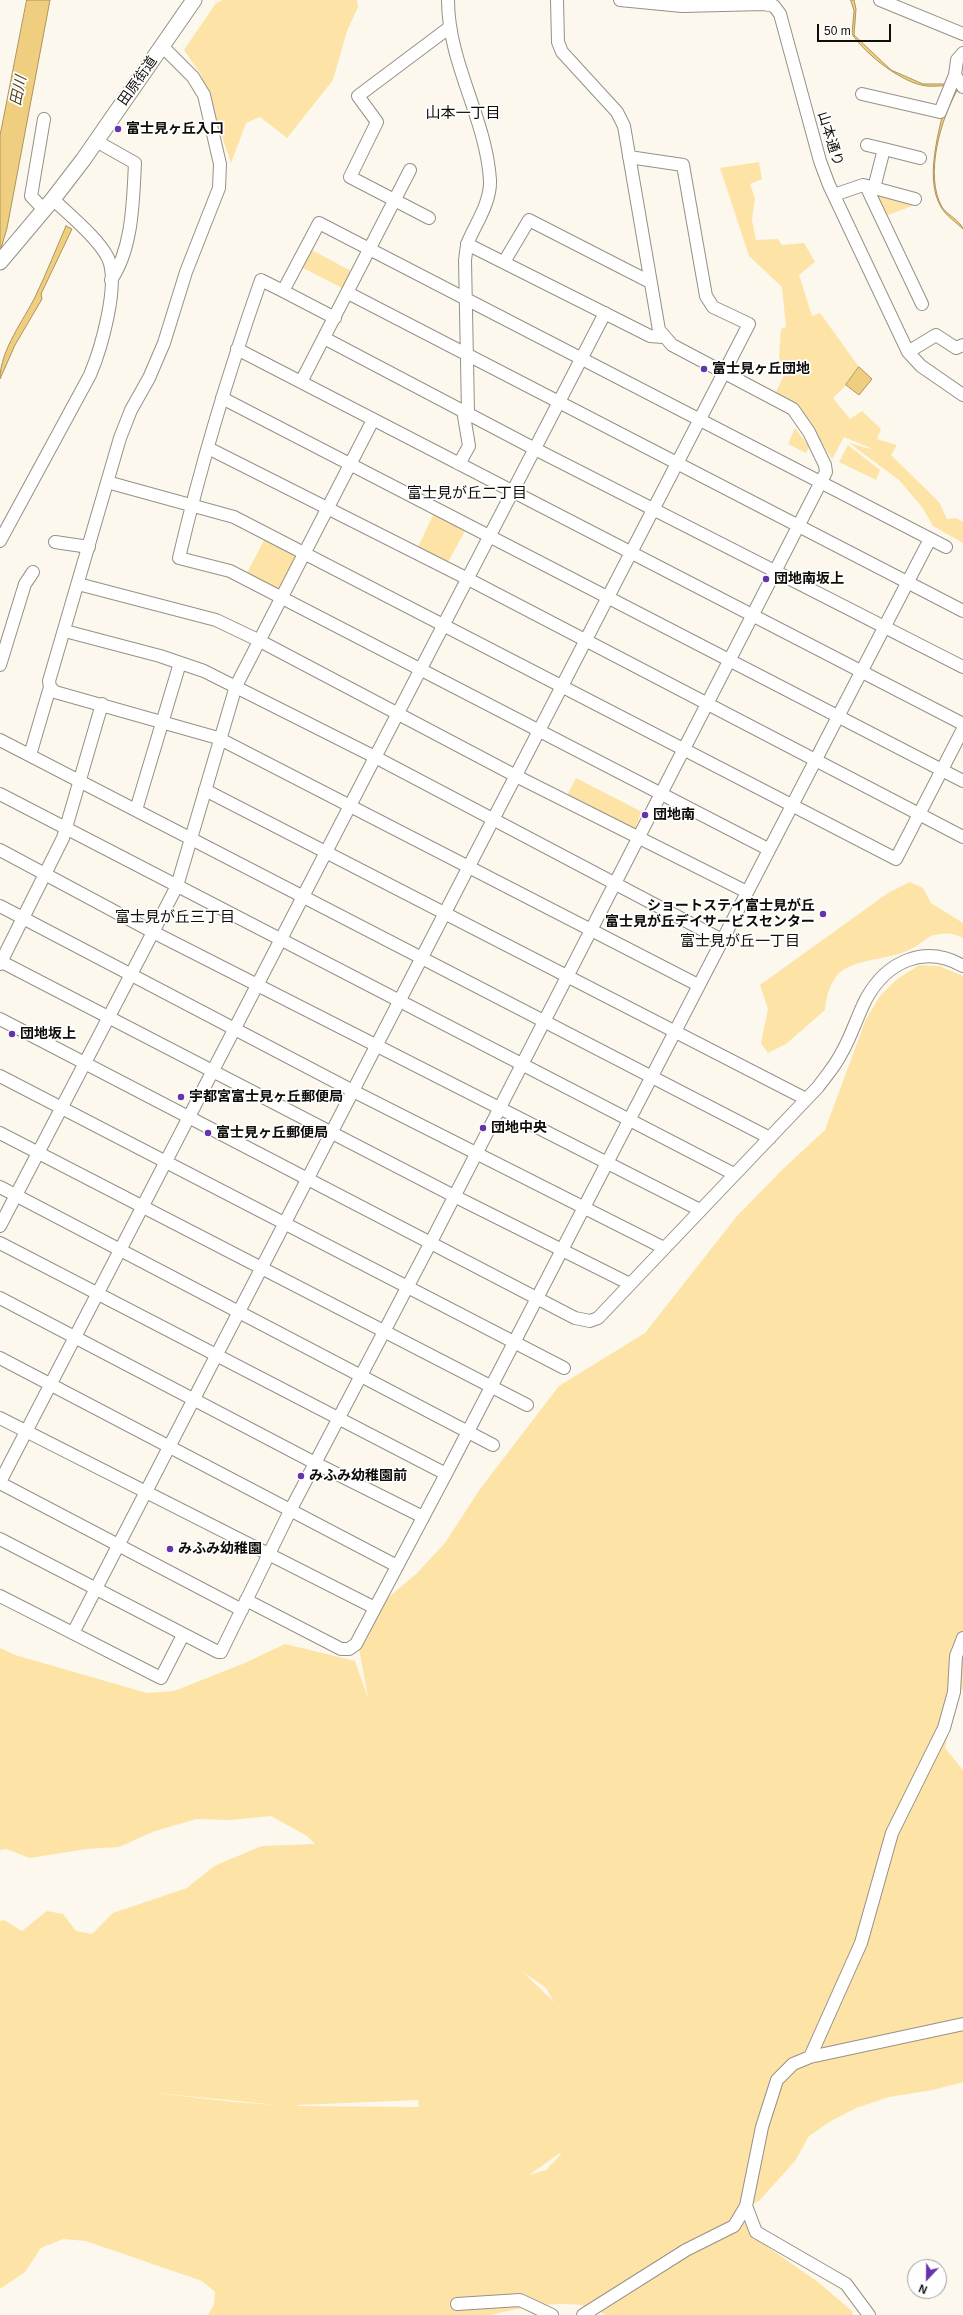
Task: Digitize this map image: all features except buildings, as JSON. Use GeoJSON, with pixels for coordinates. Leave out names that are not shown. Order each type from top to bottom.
{"type":"FeatureCollection","features":[{"type":"Feature","properties":{"kind":"main road","name":"田原街道"},"geometry":{"type":"LineString","coordinates":[[0,262],[45,209],[96,141],[194,0]]}},
{"type":"Feature","properties":{"kind":"street"},"geometry":{"type":"LineString","coordinates":[[448,0],[450,27],[457,61],[482,137],[490,181],[482,213],[467,244],[466,411],[469,446],[459,464]]}},
{"type":"Feature","properties":{"kind":"street"},"geometry":{"type":"LineString","coordinates":[[0,1539],[183,1635],[218,1652],[221,1652],[291,1509],[431,1242],[826,472],[825,465],[799,416],[785,404],[672,345],[663,337],[659,330],[624,126],[617,112],[562,52],[558,42],[557,0]]}},
{"type":"Feature","properties":{"kind":"street","name":"山本通り"},"geometry":{"type":"LineString","coordinates":[[620,0],[682,6],[777,3],[820,161],[834,195],[908,352],[921,366],[963,395]]}},
{"type":"Feature","properties":{"kind":"street"},"geometry":{"type":"LineString","coordinates":[[880,0],[963,34]]}},
{"type":"Feature","properties":{"kind":"street"},"geometry":{"type":"LineString","coordinates":[[429,218],[350,177],[377,122],[358,96],[450,27]]}},
{"type":"Feature","properties":{"kind":"street"},"geometry":{"type":"LineString","coordinates":[[30,755],[50,687],[49,681],[65,631],[107,482],[131,410],[149,378],[164,343],[186,272],[219,188],[220,164],[204,95],[193,77],[162,46]]}},
{"type":"Feature","properties":{"kind":"street"},"geometry":{"type":"LineString","coordinates":[[862,94],[940,112],[955,76],[957,60],[963,53]]}},
{"type":"Feature","properties":{"kind":"street"},"geometry":{"type":"LineString","coordinates":[[955,76],[963,87]]}},
{"type":"Feature","properties":{"kind":"street"},"geometry":{"type":"LineString","coordinates":[[0,541],[98,357],[105,332],[111,280],[108,259],[100,247],[45,209],[32,196],[44,119]]}},
{"type":"Feature","properties":{"kind":"street"},"geometry":{"type":"LineString","coordinates":[[96,141],[135,163],[132,220],[117,272],[111,280]]}},
{"type":"Feature","properties":{"kind":"street"},"geometry":{"type":"LineString","coordinates":[[867,145],[920,158]]}},
{"type":"Feature","properties":{"kind":"street"},"geometry":{"type":"LineString","coordinates":[[884,149],[870,187],[922,304]]}},
{"type":"Feature","properties":{"kind":"street"},"geometry":{"type":"LineString","coordinates":[[73,1633],[749,324],[713,307],[706,296],[683,165],[629,156]]}},
{"type":"Feature","properties":{"kind":"street"},"geometry":{"type":"LineString","coordinates":[[302,382],[410,170]]}},
{"type":"Feature","properties":{"kind":"street"},"geometry":{"type":"LineString","coordinates":[[834,195],[862,185],[915,199]]}},
{"type":"Feature","properties":{"kind":"street"},"geometry":{"type":"LineString","coordinates":[[504,262],[528,220],[650,282]]}},
{"type":"Feature","properties":{"kind":"street"},"geometry":{"type":"LineString","coordinates":[[283,291],[319,223],[946,548]]}},
{"type":"Feature","properties":{"kind":"street"},"geometry":{"type":"LineString","coordinates":[[467,244],[650,336],[663,337]]}},
{"type":"Feature","properties":{"kind":"street"},"geometry":{"type":"LineString","coordinates":[[335,318],[261,280],[222,398],[191,504],[179,558],[230,571],[282,597],[420,671],[768,849]]}},
{"type":"Feature","properties":{"kind":"street"},"geometry":{"type":"LineString","coordinates":[[348,293],[677,465],[963,611]]}},
{"type":"Feature","properties":{"kind":"street"},"geometry":{"type":"LineString","coordinates":[[605,313],[0,1483],[118,1545],[341,1649],[349,1649],[356,1644],[446,1474],[768,849],[930,539]]}},
{"type":"Feature","properties":{"kind":"street"},"geometry":{"type":"LineString","coordinates":[[908,352],[936,335],[956,348],[963,345]]}},
{"type":"Feature","properties":{"kind":"street"},"geometry":{"type":"LineString","coordinates":[[324,338],[653,510],[963,668]]}},
{"type":"Feature","properties":{"kind":"street"},"geometry":{"type":"LineString","coordinates":[[237,349],[963,724]]}},
{"type":"Feature","properties":{"kind":"street"},"geometry":{"type":"LineString","coordinates":[[222,398],[607,599],[838,715],[963,781]]}},
{"type":"Feature","properties":{"kind":"street"},"geometry":{"type":"LineString","coordinates":[[0,1226],[177,886],[236,686],[373,420]]}},
{"type":"Feature","properties":{"kind":"street"},"geometry":{"type":"LineString","coordinates":[[208,448],[468,579],[963,837]]}},
{"type":"Feature","properties":{"kind":"street"},"geometry":{"type":"LineString","coordinates":[[107,482],[234,516],[896,859],[963,729]]}},
{"type":"Feature","properties":{"kind":"street"},"geometry":{"type":"LineString","coordinates":[[55,542],[89,548]]}},
{"type":"Feature","properties":{"kind":"street"},"geometry":{"type":"LineString","coordinates":[[0,665],[25,584],[33,572]]}},
{"type":"Feature","properties":{"kind":"street"},"geometry":{"type":"LineString","coordinates":[[78,584],[216,620],[260,641],[516,776],[747,892]]}},
{"type":"Feature","properties":{"kind":"street"},"geometry":{"type":"LineString","coordinates":[[65,631],[180,663],[204,671],[236,686],[375,757],[493,821],[722,940]]}},
{"type":"Feature","properties":{"kind":"street"},"geometry":{"type":"LineString","coordinates":[[136,810],[180,663]]}},
{"type":"Feature","properties":{"kind":"street"},"geometry":{"type":"LineString","coordinates":[[50,687],[55,692],[102,704],[220,739],[698,985]]}},
{"type":"Feature","properties":{"kind":"street"},"geometry":{"type":"LineString","coordinates":[[102,704],[67,829],[0,962],[454,1196],[630,1284]]}},
{"type":"Feature","properties":{"kind":"street"},"geometry":{"type":"LineString","coordinates":[[0,740],[191,838],[303,898],[544,1020],[770,1138]]}},
{"type":"Feature","properties":{"kind":"street"},"geometry":{"type":"LineString","coordinates":[[205,790],[675,1030],[806,1099]]}},
{"type":"Feature","properties":{"kind":"street"},"geometry":{"type":"LineString","coordinates":[[0,794],[734,1174]]}},
{"type":"Feature","properties":{"kind":"street"},"geometry":{"type":"LineString","coordinates":[[0,850],[153,932],[258,984],[700,1210]]}},
{"type":"Feature","properties":{"kind":"street"},"geometry":{"type":"LineString","coordinates":[[0,906],[353,1091],[477,1152],[583,1208],[664,1248]]}},
{"type":"Feature","properties":{"kind":"street"},"geometry":{"type":"LineString","coordinates":[[0,1019],[575,1318],[590,1321],[598,1318],[818,1087],[841,1055],[867,997],[882,978],[902,960],[928,956],[950,959],[963,966]]}},
{"type":"Feature","properties":{"kind":"street"},"geometry":{"type":"LineString","coordinates":[[0,1076],[167,1161],[513,1343],[564,1368]]}},
{"type":"Feature","properties":{"kind":"street"},"geometry":{"type":"LineString","coordinates":[[0,1133],[527,1405]]}},
{"type":"Feature","properties":{"kind":"street"},"geometry":{"type":"LineString","coordinates":[[0,1186],[238,1313],[361,1375],[492,1445]]}},
{"type":"Feature","properties":{"kind":"street"},"geometry":{"type":"LineString","coordinates":[[0,1243],[446,1474]]}},
{"type":"Feature","properties":{"kind":"street"},"geometry":{"type":"LineString","coordinates":[[0,1298],[315,1463],[423,1517]]}},
{"type":"Feature","properties":{"kind":"street"},"geometry":{"type":"LineString","coordinates":[[0,1358],[291,1509],[397,1566]]}},
{"type":"Feature","properties":{"kind":"street"},"geometry":{"type":"LineString","coordinates":[[0,1418],[268,1556],[375,1608]]}},
{"type":"Feature","properties":{"kind":"street"},"geometry":{"type":"LineString","coordinates":[[0,1596],[161,1678],[183,1635]]}},
{"type":"Feature","properties":{"kind":"street"},"geometry":{"type":"LineString","coordinates":[[810,2057],[861,1943],[892,1833],[944,1728],[954,1692],[956,1656],[963,1638]]}},
{"type":"Feature","properties":{"kind":"street"},"geometry":{"type":"LineString","coordinates":[[583,2315],[686,2250],[734,2226],[746,2206],[762,2127],[777,2080],[792,2064],[810,2057],[963,2024]]}},
{"type":"Feature","properties":{"kind":"street"},"geometry":{"type":"LineString","coordinates":[[746,2206],[756,2232],[846,2284],[869,2315]]}},
{"type":"Feature","properties":{"kind":"street"},"geometry":{"type":"LineString","coordinates":[[457,2304],[520,2300],[552,2315]]}},
{"type":"Feature","properties":{"kind":"shaded area"},"geometry":{"type":"Polygon","coordinates":[[[223,0],[357,0],[358,7],[347,31],[333,80],[287,138],[260,117],[246,123],[231,163],[201,75],[184,50],[216,3],[223,0]]]}},
{"type":"Feature","properties":{"kind":"shaded area"},"geometry":{"type":"Polygon","coordinates":[[[759,162],[762,179],[750,184],[755,198],[752,220],[756,240],[778,239],[782,245],[804,243],[815,262],[799,275],[812,316],[820,313],[859,367],[846,385],[833,398],[850,419],[862,411],[881,429],[877,439],[897,445],[891,455],[939,502],[947,519],[956,518],[963,522],[963,543],[933,526],[922,507],[899,480],[849,443],[875,450],[844,437],[832,459],[795,403],[776,392],[785,373],[779,357],[781,329],[786,327],[782,287],[749,256],[720,168],[759,162]]]}},
{"type":"Feature","properties":{"kind":"shaded area"},"geometry":{"type":"Polygon","coordinates":[[[880,194],[911,202],[912,206],[883,217],[876,198],[880,194]]]}},
{"type":"Feature","properties":{"kind":"shaded area"},"geometry":{"type":"Polygon","coordinates":[[[310,249],[351,271],[342,288],[301,267],[310,249]]]}},
{"type":"Feature","properties":{"kind":"shaded area"},"geometry":{"type":"Polygon","coordinates":[[[795,428],[809,447],[806,453],[788,444],[795,428]]]}},
{"type":"Feature","properties":{"kind":"shaded area"},"geometry":{"type":"Polygon","coordinates":[[[848,445],[880,470],[876,480],[839,462],[848,445]]]}},
{"type":"Feature","properties":{"kind":"shaded area"},"geometry":{"type":"Polygon","coordinates":[[[434,513],[466,529],[447,564],[417,549],[434,513]]]}},
{"type":"Feature","properties":{"kind":"shaded area"},"geometry":{"type":"Polygon","coordinates":[[[265,538],[297,554],[278,591],[246,575],[265,538]]]}},
{"type":"Feature","properties":{"kind":"shaded area"},"geometry":{"type":"Polygon","coordinates":[[[576,778],[642,812],[635,828],[631,829],[566,797],[576,778]]]}},
{"type":"Feature","properties":{"kind":"shaded area"},"geometry":{"type":"Polygon","coordinates":[[[910,882],[923,888],[931,903],[963,923],[963,938],[949,934],[934,935],[928,937],[916,947],[905,952],[860,963],[843,970],[832,983],[825,1010],[786,1044],[768,1053],[761,1043],[768,1009],[760,985],[888,893],[910,882]]]}},
{"type":"Feature","properties":{"kind":"shaded area"},"geometry":{"type":"Polygon","coordinates":[[[919,965],[939,966],[963,976],[963,1691],[960,1687],[962,1659],[945,1748],[963,1770],[963,2082],[933,2090],[889,2097],[856,2108],[829,2122],[809,2136],[795,2161],[759,2201],[743,2208],[749,2234],[818,2282],[852,2311],[853,2315],[605,2315],[594,2309],[581,2305],[549,2304],[490,2315],[208,2315],[214,2304],[215,2292],[202,2281],[86,2241],[63,2239],[41,2248],[25,2272],[0,2289],[0,1921],[4,1920],[22,1931],[47,1911],[63,1914],[76,1931],[92,1934],[113,1913],[187,1888],[214,1866],[262,1846],[315,1844],[307,1836],[271,1816],[229,1820],[197,1819],[155,1831],[119,1847],[86,1849],[30,1858],[6,1849],[0,1850],[0,1648],[15,1655],[147,1693],[174,1691],[245,1663],[285,1644],[355,1661],[368,1698],[358,1643],[382,1603],[416,1574],[445,1543],[480,1489],[559,1386],[645,1333],[737,1216],[784,1168],[825,1130],[866,1019],[880,996],[896,980],[919,965]],[[523,1972],[554,2002],[546,1988],[523,1972]],[[148,2092],[234,2102],[277,2105],[148,2092]],[[418,2100],[297,2106],[419,2107],[418,2100]],[[560,2153],[529,2175],[546,2170],[561,2154],[560,2153]]]}},
{"type":"Feature","properties":{"kind":"water","name":"田川"},"geometry":{"type":"Polygon","coordinates":[[[27,0],[50,0],[7,228],[0,252],[0,136],[27,0]]]}},
{"type":"Feature","properties":{"kind":"water"},"geometry":{"type":"Polygon","coordinates":[[[851,0],[854,0],[856,9],[854,35],[891,70],[923,84],[948,84],[958,89],[946,115],[941,131],[935,163],[935,179],[937,194],[942,207],[959,223],[963,229],[948,216],[941,207],[936,194],[933,179],[936,147],[949,86],[917,84],[896,74],[875,59],[852,34],[854,11],[851,0]]]}},
{"type":"Feature","properties":{"kind":"water"},"geometry":{"type":"Polygon","coordinates":[[[66,226],[72,229],[41,294],[42,299],[15,345],[0,379],[1,368],[8,346],[36,295],[66,226]]]}},
{"type":"Feature","properties":{"kind":"water"},"geometry":{"type":"Polygon","coordinates":[[[859,367],[872,379],[859,395],[846,385],[859,367]]]}},
{"type":"Feature","properties":{"kind":"place","name":"富士見ヶ丘入口"},"geometry":{"type":"Point","coordinates":[118,129]}},
{"type":"Feature","properties":{"kind":"place","name":"富士見ヶ丘団地"},"geometry":{"type":"Point","coordinates":[704,369]}},
{"type":"Feature","properties":{"kind":"place","name":"団地南坂上"},"geometry":{"type":"Point","coordinates":[766,579]}},
{"type":"Feature","properties":{"kind":"place","name":"団地南"},"geometry":{"type":"Point","coordinates":[645,815]}},
{"type":"Feature","properties":{"kind":"place","name":"ショートステイ富士見が丘 富士見が丘デイサービスセンター"},"geometry":{"type":"Point","coordinates":[823,914]}},
{"type":"Feature","properties":{"kind":"place","name":"団地坂上"},"geometry":{"type":"Point","coordinates":[12,1034]}},
{"type":"Feature","properties":{"kind":"place","name":"宇都宮富士見ヶ丘郵便局"},"geometry":{"type":"Point","coordinates":[181,1097]}},
{"type":"Feature","properties":{"kind":"place","name":"団地中央"},"geometry":{"type":"Point","coordinates":[483,1128]}},
{"type":"Feature","properties":{"kind":"place","name":"富士見ヶ丘郵便局"},"geometry":{"type":"Point","coordinates":[208,1133]}},
{"type":"Feature","properties":{"kind":"place","name":"みふみ幼稚園前"},"geometry":{"type":"Point","coordinates":[301,1476]}},
{"type":"Feature","properties":{"kind":"place","name":"みふみ幼稚園"},"geometry":{"type":"Point","coordinates":[170,1549]}},
{"type":"Feature","properties":{"kind":"district","name":"山本一丁目"},"geometry":{"type":"Point","coordinates":[463,114]}},
{"type":"Feature","properties":{"kind":"district","name":"富士見が丘二丁目"},"geometry":{"type":"Point","coordinates":[467,494]}},
{"type":"Feature","properties":{"kind":"district","name":"富士見が丘三丁目"},"geometry":{"type":"Point","coordinates":[175,918]}},
{"type":"Feature","properties":{"kind":"district","name":"富士見が丘一丁目"},"geometry":{"type":"Point","coordinates":[740,942]}}]}
